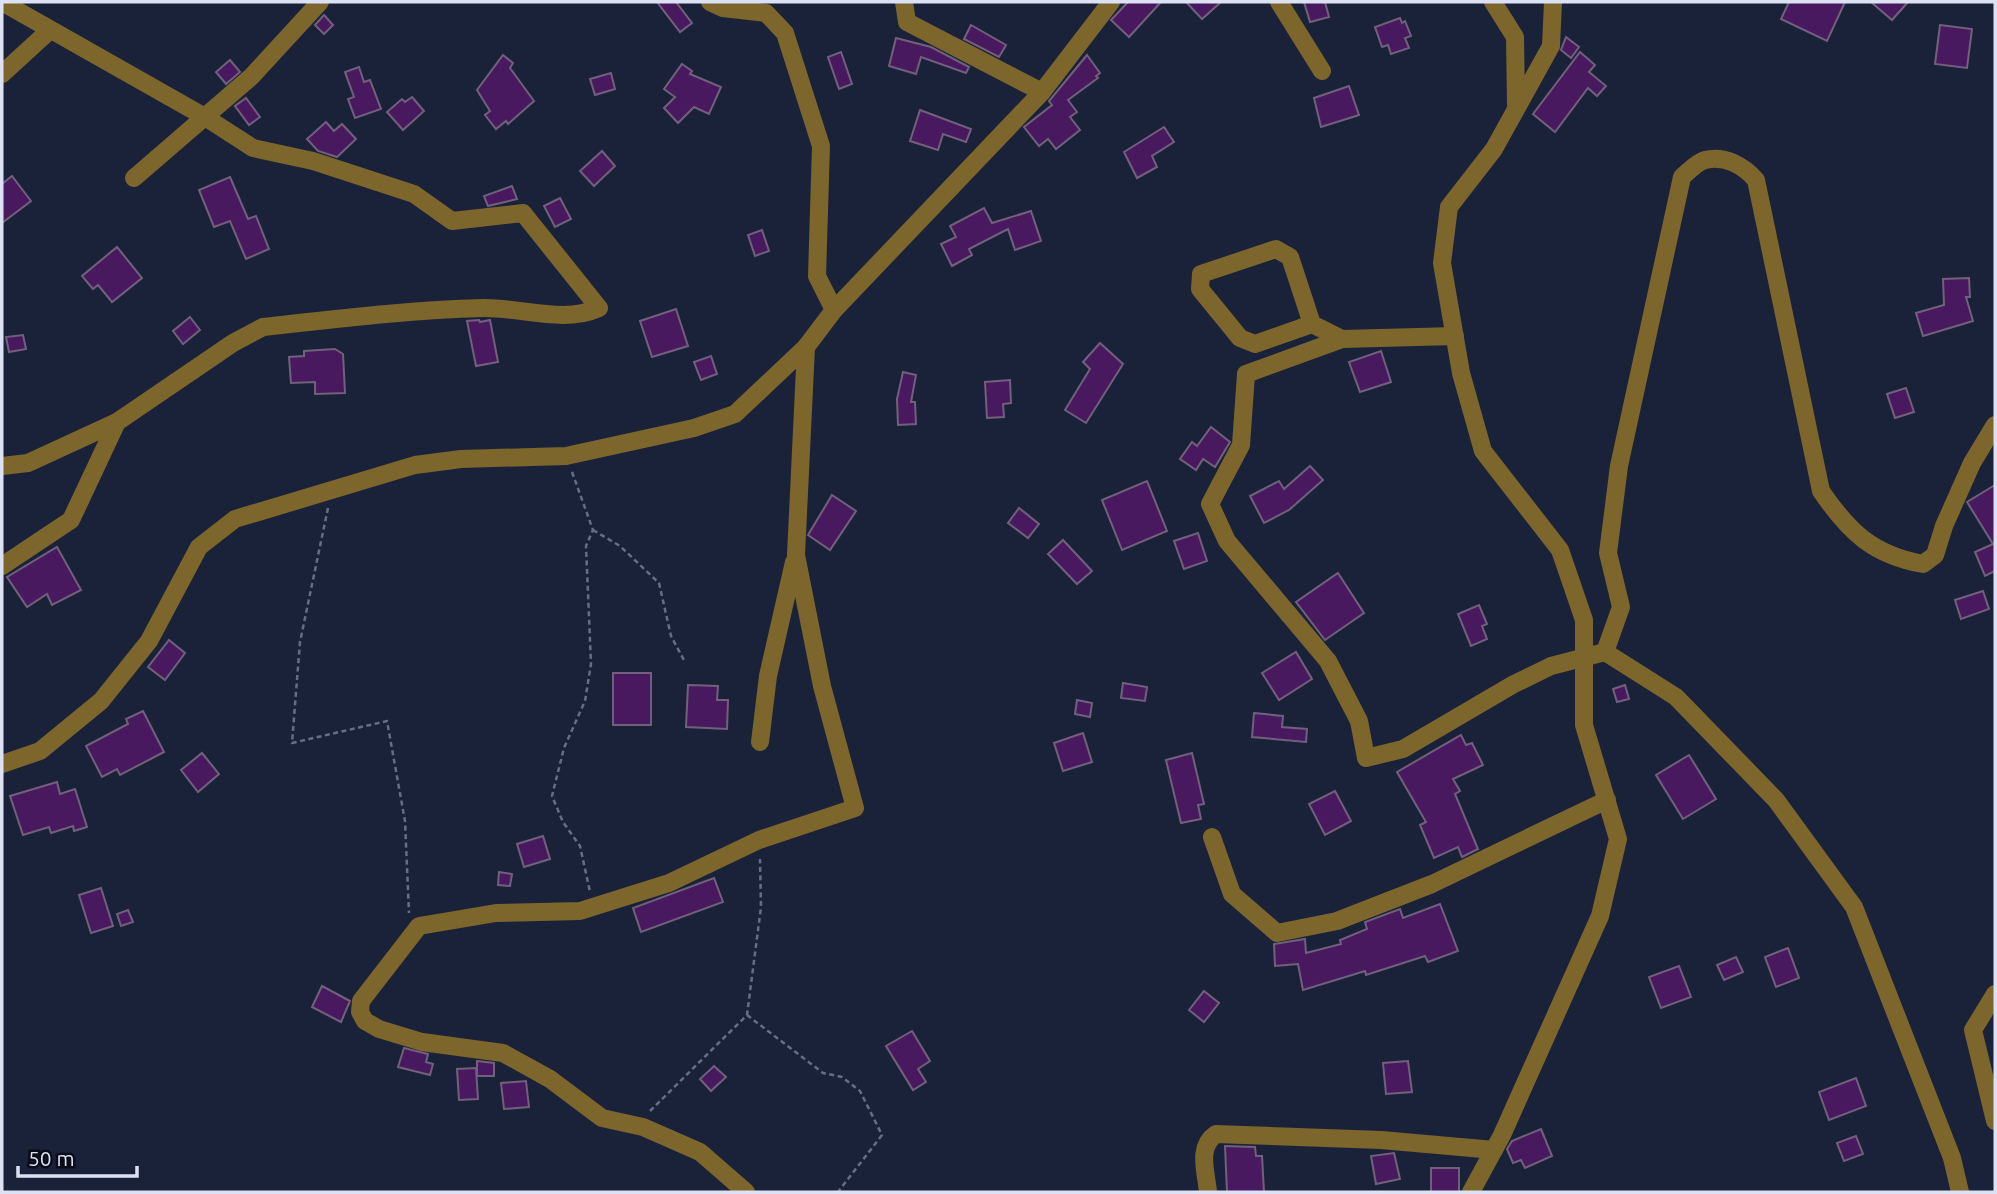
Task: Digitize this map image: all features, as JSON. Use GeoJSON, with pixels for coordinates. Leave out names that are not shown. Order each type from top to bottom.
{"type":"FeatureCollection","features":[{"type":"Feature","properties":{"kind":"street"},"geometry":{"type":"LineString","coordinates":[[2,2],[205,117],[253,148],[313,161],[414,194],[452,221],[523,213],[599,308],[586,314],[571,315],[484,308],[263,327],[233,343],[117,422],[28,463],[2,466]]}},
{"type":"Feature","properties":{"kind":"street"},"geometry":{"type":"LineString","coordinates":[[135,178],[252,76],[320,2]]}},
{"type":"Feature","properties":{"kind":"street"},"geometry":{"type":"LineString","coordinates":[[710,2],[723,8],[766,13],[785,33],[821,146],[817,276],[834,310]]}},
{"type":"Feature","properties":{"kind":"street"},"geometry":{"type":"LineString","coordinates":[[904,2],[907,22],[1042,92]]}},
{"type":"Feature","properties":{"kind":"street"},"geometry":{"type":"LineString","coordinates":[[2,764],[40,751],[100,701],[149,640],[199,547],[235,519],[415,465],[461,459],[566,456],[694,428],[735,414],[806,347],[834,310],[1042,92],[1111,2]]}},
{"type":"Feature","properties":{"kind":"street"},"geometry":{"type":"LineString","coordinates":[[1279,2],[1322,71]]}},
{"type":"Feature","properties":{"kind":"street"},"geometry":{"type":"LineString","coordinates":[[1493,2],[1515,37],[1516,104]]}},
{"type":"Feature","properties":{"kind":"street"},"geometry":{"type":"LineString","coordinates":[[1471,1192],[1494,1150],[1600,916],[1618,839],[1584,725],[1584,620],[1560,550],[1483,451],[1455,336],[1442,263],[1449,207],[1494,149],[1516,104],[1551,46],[1553,2]]}},
{"type":"Feature","properties":{"kind":"street"},"geometry":{"type":"LineString","coordinates":[[2,74],[50,30]]}},
{"type":"Feature","properties":{"kind":"street"},"geometry":{"type":"LineString","coordinates":[[1605,652],[1621,607],[1608,553],[1619,466],[1682,177],[1704,160],[1730,161],[1748,170],[1756,180],[1821,491],[1844,526],[1895,559],[1923,564],[1935,555],[1944,526],[1972,463],[1995,425]]}},
{"type":"Feature","properties":{"kind":"street"},"geometry":{"type":"LineString","coordinates":[[1312,324],[1255,344],[1240,338],[1200,289],[1201,274],[1276,248],[1290,257],[1312,324],[1342,339]]}},
{"type":"Feature","properties":{"kind":"street"},"geometry":{"type":"LineString","coordinates":[[1455,336],[1342,339],[1246,374],[1241,445],[1210,504],[1227,541],[1328,661],[1359,722],[1367,758],[1403,749],[1514,684],[1551,666],[1605,652]]}},
{"type":"Feature","properties":{"kind":"street"},"geometry":{"type":"LineString","coordinates":[[760,742],[768,676],[796,555],[806,347]]}},
{"type":"Feature","properties":{"kind":"street"},"geometry":{"type":"LineString","coordinates":[[2,566],[71,520],[117,422]]}},
{"type":"Feature","properties":{"kind":"street"},"geometry":{"type":"LineString","coordinates":[[746,1192],[700,1152],[635,1126],[603,1118],[551,1079],[503,1053],[422,1042],[379,1029],[365,1021],[360,1012],[361,1001],[419,926],[496,913],[580,911],[669,883],[759,840],[855,808],[822,686],[796,555]]}},
{"type":"Feature","properties":{"kind":"street"},"geometry":{"type":"LineString","coordinates":[[1605,652],[1676,697],[1776,800],[1854,907],[1952,1158],[1959,1192]]}},
{"type":"Feature","properties":{"kind":"street"},"geometry":{"type":"LineString","coordinates":[[1212,837],[1232,894],[1277,933],[1337,921],[1432,884],[1606,800]]}},
{"type":"Feature","properties":{"kind":"street"},"geometry":{"type":"LineString","coordinates":[[1995,993],[1973,1030],[1995,1122]]}},
{"type":"Feature","properties":{"kind":"street"},"geometry":{"type":"LineString","coordinates":[[1208,1192],[1204,1150],[1207,1141],[1216,1134],[1381,1140],[1494,1150]]}},
{"type":"Feature","properties":{"kind":"path"},"geometry":{"type":"LineString","coordinates":[[566,456],[593,530],[620,546],[659,583],[671,636],[685,662]]}},
{"type":"Feature","properties":{"kind":"path"},"geometry":{"type":"LineString","coordinates":[[332,490],[300,642],[292,743],[387,721],[405,821],[409,916],[419,926]]}},
{"type":"Feature","properties":{"kind":"path"},"geometry":{"type":"LineString","coordinates":[[593,530],[586,545],[591,664],[585,702],[564,748],[552,796],[563,822],[580,846],[594,906]]}},
{"type":"Feature","properties":{"kind":"path"},"geometry":{"type":"LineString","coordinates":[[635,1126],[747,1016],[761,907],[759,840]]}},
{"type":"Feature","properties":{"kind":"path"},"geometry":{"type":"LineString","coordinates":[[747,1016],[823,1073],[842,1077],[860,1091],[882,1135],[838,1192]]}},
{"type":"Feature","properties":{"kind":"building"},"geometry":{"type":"Polygon","coordinates":[[[657,2],[676,2],[692,23],[680,32],[657,2]]]}},
{"type":"Feature","properties":{"kind":"building"},"geometry":{"type":"Polygon","coordinates":[[[1128,2],[1161,2],[1129,37],[1111,20],[1128,2]]]}},
{"type":"Feature","properties":{"kind":"building"},"geometry":{"type":"Polygon","coordinates":[[[1186,2],[1221,2],[1202,19],[1186,2]]]}},
{"type":"Feature","properties":{"kind":"building"},"geometry":{"type":"Polygon","coordinates":[[[1304,2],[1325,2],[1329,17],[1310,22],[1304,2]]]}},
{"type":"Feature","properties":{"kind":"building"},"geometry":{"type":"Polygon","coordinates":[[[1789,2],[1845,2],[1827,41],[1781,19],[1789,2]]]}},
{"type":"Feature","properties":{"kind":"building"},"geometry":{"type":"Polygon","coordinates":[[[1871,2],[1908,2],[1892,20],[1871,2]]]}},
{"type":"Feature","properties":{"kind":"building"},"geometry":{"type":"Polygon","coordinates":[[[324,15],[333,25],[324,34],[315,25],[324,15]]]}},
{"type":"Feature","properties":{"kind":"building"},"geometry":{"type":"Polygon","coordinates":[[[1400,18],[1402,23],[1405,21],[1411,36],[1405,38],[1409,48],[1391,54],[1388,45],[1382,47],[1375,27],[1400,18]]]}},
{"type":"Feature","properties":{"kind":"building"},"geometry":{"type":"Polygon","coordinates":[[[971,25],[1006,45],[999,57],[964,39],[971,25]]]}},
{"type":"Feature","properties":{"kind":"building"},"geometry":{"type":"Polygon","coordinates":[[[1940,25],[1972,29],[1967,68],[1935,64],[1940,25]]]}},
{"type":"Feature","properties":{"kind":"building"},"geometry":{"type":"Polygon","coordinates":[[[1566,37],[1579,47],[1571,58],[1561,50],[1566,37]]]}},
{"type":"Feature","properties":{"kind":"building"},"geometry":{"type":"Polygon","coordinates":[[[896,38],[931,47],[969,67],[966,73],[921,57],[916,74],[889,66],[896,38]]]}},
{"type":"Feature","properties":{"kind":"building"},"geometry":{"type":"Polygon","coordinates":[[[841,52],[852,84],[839,89],[828,57],[841,52]]]}},
{"type":"Feature","properties":{"kind":"building"},"geometry":{"type":"Polygon","coordinates":[[[1580,52],[1595,65],[1589,72],[1606,86],[1597,96],[1588,88],[1555,132],[1533,114],[1580,52]]]}},
{"type":"Feature","properties":{"kind":"building"},"geometry":{"type":"Polygon","coordinates":[[[503,55],[513,63],[510,68],[534,101],[508,124],[506,121],[496,129],[485,115],[490,111],[477,90],[503,55]]]}},
{"type":"Feature","properties":{"kind":"building"},"geometry":{"type":"Polygon","coordinates":[[[1087,55],[1100,73],[1096,76],[1098,78],[1068,100],[1077,112],[1070,117],[1080,130],[1056,149],[1048,139],[1039,146],[1024,127],[1052,105],[1049,101],[1087,55]]]}},
{"type":"Feature","properties":{"kind":"building"},"geometry":{"type":"Polygon","coordinates":[[[230,60],[240,72],[226,84],[216,72],[230,60]]]}},
{"type":"Feature","properties":{"kind":"building"},"geometry":{"type":"Polygon","coordinates":[[[682,64],[692,71],[690,74],[721,87],[709,114],[694,107],[678,123],[664,108],[675,97],[664,89],[682,64]]]}},
{"type":"Feature","properties":{"kind":"building"},"geometry":{"type":"Polygon","coordinates":[[[359,67],[364,82],[370,80],[381,109],[355,118],[348,99],[354,97],[345,72],[359,67]]]}},
{"type":"Feature","properties":{"kind":"building"},"geometry":{"type":"Polygon","coordinates":[[[611,73],[615,89],[595,95],[590,79],[611,73]]]}},
{"type":"Feature","properties":{"kind":"building"},"geometry":{"type":"Polygon","coordinates":[[[1349,86],[1359,115],[1321,127],[1314,98],[1349,86]]]}},
{"type":"Feature","properties":{"kind":"building"},"geometry":{"type":"Polygon","coordinates":[[[412,97],[424,111],[403,130],[387,112],[402,99],[405,102],[412,97]]]}},
{"type":"Feature","properties":{"kind":"building"},"geometry":{"type":"Polygon","coordinates":[[[246,98],[260,117],[249,125],[235,106],[246,98]]]}},
{"type":"Feature","properties":{"kind":"building"},"geometry":{"type":"Polygon","coordinates":[[[920,110],[971,129],[966,142],[943,134],[938,150],[910,141],[920,110]]]}},
{"type":"Feature","properties":{"kind":"building"},"geometry":{"type":"Polygon","coordinates":[[[326,122],[334,131],[342,124],[356,139],[337,157],[318,151],[307,139],[326,122]]]}},
{"type":"Feature","properties":{"kind":"building"},"geometry":{"type":"Polygon","coordinates":[[[1164,127],[1174,142],[1152,156],[1157,167],[1137,178],[1124,152],[1164,127]]]}},
{"type":"Feature","properties":{"kind":"building"},"geometry":{"type":"Polygon","coordinates":[[[602,151],[615,166],[594,186],[580,171],[602,151]]]}},
{"type":"Feature","properties":{"kind":"building"},"geometry":{"type":"Polygon","coordinates":[[[12,176],[31,201],[2,223],[2,184],[12,176]]]}},
{"type":"Feature","properties":{"kind":"building"},"geometry":{"type":"Polygon","coordinates":[[[230,177],[248,219],[256,216],[269,249],[246,259],[230,221],[214,227],[199,190],[230,177]]]}},
{"type":"Feature","properties":{"kind":"building"},"geometry":{"type":"Polygon","coordinates":[[[512,186],[517,199],[488,206],[484,196],[512,186]]]}},
{"type":"Feature","properties":{"kind":"building"},"geometry":{"type":"Polygon","coordinates":[[[560,198],[571,219],[555,227],[544,206],[560,198]]]}},
{"type":"Feature","properties":{"kind":"building"},"geometry":{"type":"Polygon","coordinates":[[[984,208],[992,223],[1031,211],[1041,241],[1015,250],[1008,229],[969,249],[972,255],[952,266],[941,244],[956,237],[950,226],[984,208]]]}},
{"type":"Feature","properties":{"kind":"building"},"geometry":{"type":"Polygon","coordinates":[[[762,230],[769,251],[755,256],[748,235],[762,230]]]}},
{"type":"Feature","properties":{"kind":"building"},"geometry":{"type":"Polygon","coordinates":[[[117,247],[142,278],[112,302],[98,285],[93,289],[82,276],[117,247]]]}},
{"type":"Feature","properties":{"kind":"building"},"geometry":{"type":"Polygon","coordinates":[[[1969,278],[1970,297],[1966,297],[1973,321],[1923,336],[1916,313],[1944,305],[1943,279],[1969,278]]]}},
{"type":"Feature","properties":{"kind":"building"},"geometry":{"type":"Polygon","coordinates":[[[676,309],[688,346],[652,357],[640,321],[676,309]]]}},
{"type":"Feature","properties":{"kind":"building"},"geometry":{"type":"Polygon","coordinates":[[[190,317],[200,330],[183,344],[173,331],[190,317]]]}},
{"type":"Feature","properties":{"kind":"building"},"geometry":{"type":"Polygon","coordinates":[[[490,320],[498,362],[476,366],[467,321],[490,320]]]}},
{"type":"Feature","properties":{"kind":"building"},"geometry":{"type":"Polygon","coordinates":[[[23,335],[26,349],[9,352],[6,337],[23,335]]]}},
{"type":"Feature","properties":{"kind":"building"},"geometry":{"type":"Polygon","coordinates":[[[1100,343],[1123,364],[1086,423],[1065,410],[1090,369],[1083,362],[1100,343]]]}},
{"type":"Feature","properties":{"kind":"building"},"geometry":{"type":"Polygon","coordinates":[[[335,349],[343,354],[345,393],[315,394],[315,382],[291,383],[289,357],[304,356],[304,351],[335,349]]]}},
{"type":"Feature","properties":{"kind":"building"},"geometry":{"type":"Polygon","coordinates":[[[1381,351],[1391,382],[1360,392],[1349,362],[1381,351]]]}},
{"type":"Feature","properties":{"kind":"building"},"geometry":{"type":"Polygon","coordinates":[[[711,356],[717,374],[701,380],[694,362],[711,356]]]}},
{"type":"Feature","properties":{"kind":"building"},"geometry":{"type":"Polygon","coordinates":[[[903,372],[916,375],[911,402],[915,402],[916,424],[898,425],[897,399],[903,372]]]}},
{"type":"Feature","properties":{"kind":"building"},"geometry":{"type":"Polygon","coordinates":[[[1010,380],[1011,403],[1003,404],[1004,417],[987,418],[985,382],[1010,380]]]}},
{"type":"Feature","properties":{"kind":"building"},"geometry":{"type":"Polygon","coordinates":[[[1906,388],[1914,412],[1895,418],[1887,394],[1906,388]]]}},
{"type":"Feature","properties":{"kind":"building"},"geometry":{"type":"Polygon","coordinates":[[[1211,427],[1230,442],[1215,467],[1203,459],[1196,470],[1180,459],[1192,442],[1197,446],[1211,427]]]}},
{"type":"Feature","properties":{"kind":"building"},"geometry":{"type":"Polygon","coordinates":[[[1310,466],[1323,480],[1289,510],[1264,523],[1250,496],[1279,481],[1284,489],[1310,466]]]}},
{"type":"Feature","properties":{"kind":"building"},"geometry":{"type":"Polygon","coordinates":[[[1147,481],[1167,531],[1122,550],[1102,500],[1147,481]]]}},
{"type":"Feature","properties":{"kind":"building"},"geometry":{"type":"Polygon","coordinates":[[[1995,485],[1995,571],[1985,576],[1975,552],[1993,544],[1967,502],[1995,485]]]}},
{"type":"Feature","properties":{"kind":"building"},"geometry":{"type":"Polygon","coordinates":[[[832,495],[856,511],[830,550],[808,535],[832,495]]]}},
{"type":"Feature","properties":{"kind":"building"},"geometry":{"type":"Polygon","coordinates":[[[1019,508],[1039,524],[1028,538],[1008,523],[1019,508]]]}},
{"type":"Feature","properties":{"kind":"building"},"geometry":{"type":"Polygon","coordinates":[[[1198,533],[1207,561],[1184,569],[1174,541],[1198,533]]]}},
{"type":"Feature","properties":{"kind":"building"},"geometry":{"type":"Polygon","coordinates":[[[1063,540],[1092,571],[1077,584],[1048,554],[1063,540]]]}},
{"type":"Feature","properties":{"kind":"building"},"geometry":{"type":"Polygon","coordinates":[[[57,547],[81,590],[52,605],[47,594],[27,607],[7,577],[57,547]]]}},
{"type":"Feature","properties":{"kind":"building"},"geometry":{"type":"Polygon","coordinates":[[[1338,573],[1364,613],[1325,640],[1296,602],[1338,573]]]}},
{"type":"Feature","properties":{"kind":"building"},"geometry":{"type":"Polygon","coordinates":[[[1983,591],[1989,609],[1961,619],[1955,600],[1983,591]]]}},
{"type":"Feature","properties":{"kind":"building"},"geometry":{"type":"Polygon","coordinates":[[[1479,605],[1487,624],[1482,626],[1487,639],[1471,646],[1458,614],[1479,605]]]}},
{"type":"Feature","properties":{"kind":"building"},"geometry":{"type":"Polygon","coordinates":[[[169,640],[185,653],[165,680],[148,667],[169,640]]]}},
{"type":"Feature","properties":{"kind":"building"},"geometry":{"type":"Polygon","coordinates":[[[1296,652],[1312,679],[1279,700],[1262,673],[1296,652]]]}},
{"type":"Feature","properties":{"kind":"building"},"geometry":{"type":"Polygon","coordinates":[[[613,673],[651,673],[651,725],[613,725],[613,673]]]}},
{"type":"Feature","properties":{"kind":"building"},"geometry":{"type":"Polygon","coordinates":[[[1123,683],[1147,687],[1145,701],[1121,698],[1123,683]]]}},
{"type":"Feature","properties":{"kind":"building"},"geometry":{"type":"Polygon","coordinates":[[[688,685],[718,686],[717,700],[728,700],[727,729],[686,727],[688,685]]]}},
{"type":"Feature","properties":{"kind":"building"},"geometry":{"type":"Polygon","coordinates":[[[1625,685],[1629,699],[1617,702],[1613,689],[1625,685]]]}},
{"type":"Feature","properties":{"kind":"building"},"geometry":{"type":"Polygon","coordinates":[[[1077,700],[1092,703],[1090,717],[1075,714],[1077,700]]]}},
{"type":"Feature","properties":{"kind":"building"},"geometry":{"type":"Polygon","coordinates":[[[143,711],[164,752],[120,775],[117,769],[102,777],[86,746],[128,724],[126,719],[143,711]]]}},
{"type":"Feature","properties":{"kind":"building"},"geometry":{"type":"Polygon","coordinates":[[[1254,713],[1283,716],[1282,727],[1307,729],[1306,742],[1252,737],[1254,713]]]}},
{"type":"Feature","properties":{"kind":"building"},"geometry":{"type":"Polygon","coordinates":[[[1083,733],[1092,762],[1063,771],[1054,743],[1083,733]]]}},
{"type":"Feature","properties":{"kind":"building"},"geometry":{"type":"Polygon","coordinates":[[[1461,735],[1466,745],[1472,743],[1483,765],[1453,779],[1460,791],[1455,794],[1478,849],[1462,857],[1458,847],[1434,858],[1420,825],[1426,822],[1397,772],[1461,735]]]}},
{"type":"Feature","properties":{"kind":"building"},"geometry":{"type":"Polygon","coordinates":[[[202,753],[219,774],[198,792],[181,770],[202,753]]]}},
{"type":"Feature","properties":{"kind":"building"},"geometry":{"type":"Polygon","coordinates":[[[1192,753],[1204,804],[1198,805],[1201,819],[1181,823],[1166,760],[1192,753]]]}},
{"type":"Feature","properties":{"kind":"building"},"geometry":{"type":"Polygon","coordinates":[[[1689,755],[1716,799],[1683,819],[1656,775],[1689,755]]]}},
{"type":"Feature","properties":{"kind":"building"},"geometry":{"type":"Polygon","coordinates":[[[57,782],[60,794],[75,789],[87,827],[74,831],[73,826],[51,833],[49,827],[23,835],[10,796],[57,782]]]}},
{"type":"Feature","properties":{"kind":"building"},"geometry":{"type":"Polygon","coordinates":[[[1335,791],[1351,821],[1325,835],[1309,804],[1335,791]]]}},
{"type":"Feature","properties":{"kind":"building"},"geometry":{"type":"Polygon","coordinates":[[[543,836],[550,859],[524,867],[517,844],[543,836]]]}},
{"type":"Feature","properties":{"kind":"building"},"geometry":{"type":"Polygon","coordinates":[[[499,872],[512,874],[510,886],[498,885],[499,872]]]}},
{"type":"Feature","properties":{"kind":"building"},"geometry":{"type":"Polygon","coordinates":[[[714,878],[723,902],[641,932],[633,908],[714,878]]]}},
{"type":"Feature","properties":{"kind":"building"},"geometry":{"type":"Polygon","coordinates":[[[101,888],[113,926],[91,933],[79,895],[101,888]]]}},
{"type":"Feature","properties":{"kind":"building"},"geometry":{"type":"Polygon","coordinates":[[[1440,904],[1458,951],[1428,962],[1425,956],[1366,975],[1365,971],[1303,990],[1298,964],[1275,966],[1274,944],[1305,939],[1306,953],[1341,944],[1340,940],[1367,929],[1365,922],[1400,909],[1403,918],[1440,904]]]}},
{"type":"Feature","properties":{"kind":"building"},"geometry":{"type":"Polygon","coordinates":[[[128,910],[133,922],[121,926],[117,914],[128,910]]]}},
{"type":"Feature","properties":{"kind":"building"},"geometry":{"type":"Polygon","coordinates":[[[1788,948],[1799,978],[1776,987],[1765,957],[1788,948]]]}},
{"type":"Feature","properties":{"kind":"building"},"geometry":{"type":"Polygon","coordinates":[[[1736,957],[1743,972],[1724,980],[1717,965],[1736,957]]]}},
{"type":"Feature","properties":{"kind":"building"},"geometry":{"type":"Polygon","coordinates":[[[1679,966],[1691,997],[1661,1008],[1649,977],[1679,966]]]}},
{"type":"Feature","properties":{"kind":"building"},"geometry":{"type":"Polygon","coordinates":[[[322,986],[350,1001],[341,1022],[312,1007],[322,986]]]}},
{"type":"Feature","properties":{"kind":"building"},"geometry":{"type":"Polygon","coordinates":[[[1204,991],[1219,1003],[1204,1022],[1189,1010],[1204,991]]]}},
{"type":"Feature","properties":{"kind":"building"},"geometry":{"type":"Polygon","coordinates":[[[912,1031],[930,1061],[918,1069],[926,1082],[913,1090],[886,1046],[912,1031]]]}},
{"type":"Feature","properties":{"kind":"building"},"geometry":{"type":"Polygon","coordinates":[[[404,1048],[428,1054],[426,1062],[433,1064],[430,1075],[398,1067],[404,1048]]]}},
{"type":"Feature","properties":{"kind":"building"},"geometry":{"type":"Polygon","coordinates":[[[477,1061],[494,1063],[494,1076],[477,1076],[477,1061]]]}},
{"type":"Feature","properties":{"kind":"building"},"geometry":{"type":"Polygon","coordinates":[[[1408,1061],[1412,1092],[1386,1094],[1383,1063],[1408,1061]]]}},
{"type":"Feature","properties":{"kind":"building"},"geometry":{"type":"Polygon","coordinates":[[[714,1066],[726,1077],[711,1091],[700,1079],[714,1066]]]}},
{"type":"Feature","properties":{"kind":"building"},"geometry":{"type":"Polygon","coordinates":[[[476,1068],[478,1099],[459,1100],[457,1069],[476,1068]]]}},
{"type":"Feature","properties":{"kind":"building"},"geometry":{"type":"Polygon","coordinates":[[[1856,1078],[1866,1106],[1829,1120],[1819,1092],[1856,1078]]]}},
{"type":"Feature","properties":{"kind":"building"},"geometry":{"type":"Polygon","coordinates":[[[526,1081],[529,1107],[504,1109],[501,1083],[526,1081]]]}},
{"type":"Feature","properties":{"kind":"building"},"geometry":{"type":"Polygon","coordinates":[[[1541,1129],[1552,1156],[1525,1168],[1521,1160],[1513,1163],[1507,1149],[1512,1141],[1541,1129]]]}},
{"type":"Feature","properties":{"kind":"building"},"geometry":{"type":"Polygon","coordinates":[[[1856,1136],[1863,1154],[1844,1161],[1837,1143],[1856,1136]]]}},
{"type":"Feature","properties":{"kind":"building"},"geometry":{"type":"Polygon","coordinates":[[[1225,1146],[1255,1147],[1256,1156],[1262,1156],[1264,1192],[1227,1192],[1225,1146]]]}},
{"type":"Feature","properties":{"kind":"building"},"geometry":{"type":"Polygon","coordinates":[[[1394,1153],[1400,1179],[1376,1184],[1371,1156],[1394,1153]]]}},
{"type":"Feature","properties":{"kind":"building"},"geometry":{"type":"Polygon","coordinates":[[[1431,1168],[1459,1168],[1459,1192],[1431,1192],[1431,1168]]]}}]}
